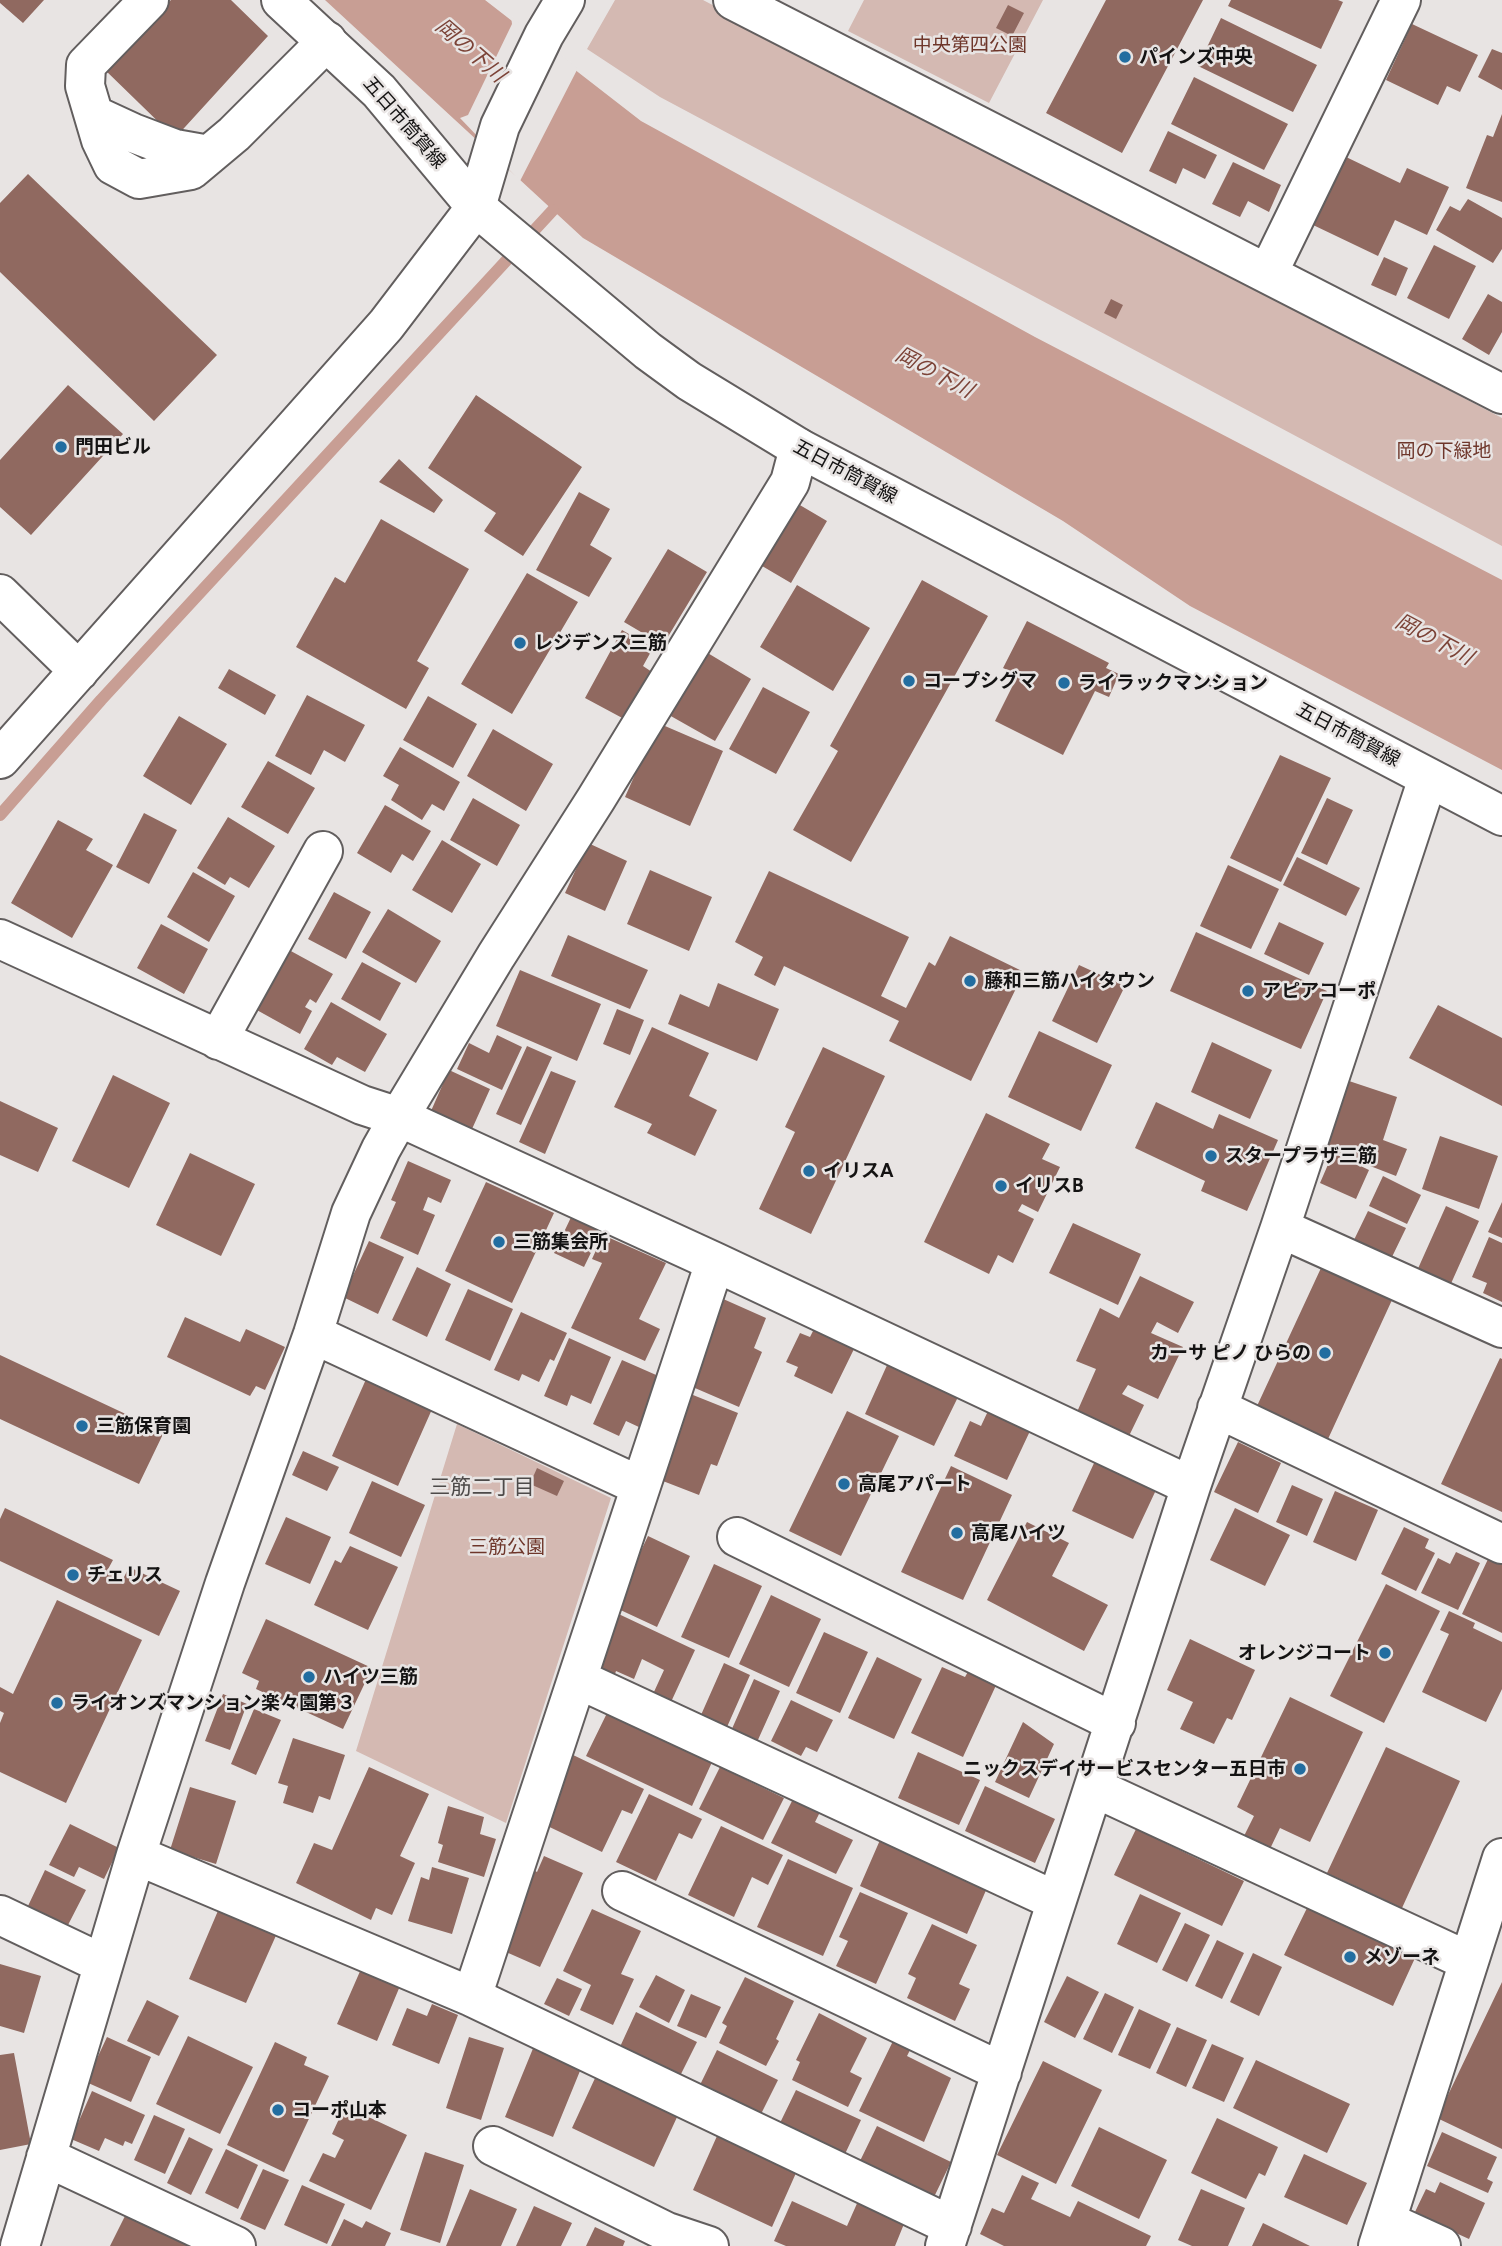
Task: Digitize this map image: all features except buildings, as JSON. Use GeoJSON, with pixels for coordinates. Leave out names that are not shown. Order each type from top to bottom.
{"type":"FeatureCollection","features":[{"type":"Feature","properties":{"kind":"street"},"geometry":{"type":"LineString","coordinates":[[149,0],[86,65],[85,86],[101,140],[113,165],[139,179],[191,170],[234,134],[327,41]]}},
{"type":"Feature","properties":{"kind":"street","name":"五日市筒賀線"},"geometry":{"type":"LineString","coordinates":[[281,0],[379,91],[487,217],[648,351],[689,381],[799,448],[1502,816]]}},
{"type":"Feature","properties":{"kind":"street"},"geometry":{"type":"LineString","coordinates":[[2,752],[79,671],[386,325],[487,217],[500,126],[544,35],[565,0]]}},
{"type":"Feature","properties":{"kind":"street"},"geometry":{"type":"LineString","coordinates":[[733,0],[1502,394]]}},
{"type":"Feature","properties":{"kind":"street"},"geometry":{"type":"LineString","coordinates":[[1268,273],[1401,0]]}},
{"type":"Feature","properties":{"kind":"street"},"geometry":{"type":"LineString","coordinates":[[20,2246],[136,1855],[225,1583],[313,1334],[351,1213],[399,1117],[790,482],[799,448]]}},
{"type":"Feature","properties":{"kind":"street"},"geometry":{"type":"LineString","coordinates":[[0,594],[79,671]]}},
{"type":"Feature","properties":{"kind":"street"},"geometry":{"type":"LineString","coordinates":[[136,1855],[472,1997],[948,2236],[1217,1408],[1280,1228],[1428,778]]}},
{"type":"Feature","properties":{"kind":"street"},"geometry":{"type":"LineString","coordinates":[[218,1040],[323,851]]}},
{"type":"Feature","properties":{"kind":"street"},"geometry":{"type":"LineString","coordinates":[[0,939],[218,1040],[362,1105],[399,1117],[715,1262],[1192,1486]]}},
{"type":"Feature","properties":{"kind":"street"},"geometry":{"type":"LineString","coordinates":[[1280,1228],[1502,1328]]}},
{"type":"Feature","properties":{"kind":"street"},"geometry":{"type":"LineString","coordinates":[[472,1997],[715,1262]]}},
{"type":"Feature","properties":{"kind":"street"},"geometry":{"type":"LineString","coordinates":[[313,1334],[640,1486]]}},
{"type":"Feature","properties":{"kind":"street"},"geometry":{"type":"LineString","coordinates":[[1217,1408],[1502,1544]]}},
{"type":"Feature","properties":{"kind":"street"},"geometry":{"type":"LineString","coordinates":[[737,1538],[1115,1723]]}},
{"type":"Feature","properties":{"kind":"street"},"geometry":{"type":"LineString","coordinates":[[578,1679],[1056,1901]]}},
{"type":"Feature","properties":{"kind":"street"},"geometry":{"type":"LineString","coordinates":[[1095,1788],[1468,1961]]}},
{"type":"Feature","properties":{"kind":"street"},"geometry":{"type":"LineString","coordinates":[[1441,2246],[1382,2233],[1502,1858]]}},
{"type":"Feature","properties":{"kind":"street"},"geometry":{"type":"LineString","coordinates":[[622,1891],[1002,2071]]}},
{"type":"Feature","properties":{"kind":"street"},"geometry":{"type":"LineString","coordinates":[[0,1915],[103,1964]]}},
{"type":"Feature","properties":{"kind":"street"},"geometry":{"type":"LineString","coordinates":[[493,2146],[667,2232],[709,2246]]}},
{"type":"Feature","properties":{"kind":"street"},"geometry":{"type":"LineString","coordinates":[[46,2157],[236,2246]]}},
{"type":"Feature","properties":{"kind":"green space","name":"岡の下緑地"},"geometry":{"type":"Polygon","coordinates":[[[615,0],[703,0],[1502,418],[1502,546],[660,97],[587,49],[615,0]]]}},
{"type":"Feature","properties":{"kind":"green space","name":"中央第四公園"},"geometry":{"type":"Polygon","coordinates":[[[864,0],[1043,0],[989,103],[848,31],[864,0]]]}},
{"type":"Feature","properties":{"kind":"green space","name":"三筋公園"},"geometry":{"type":"Polygon","coordinates":[[[457,1424],[611,1498],[506,1823],[356,1751],[457,1424]]]}},
{"type":"Feature","properties":{"kind":"water","name":"岡の下川"},"geometry":{"type":"Polygon","coordinates":[[[325,0],[485,0],[641,121],[1035,337],[1502,580],[1502,770],[1190,606],[1063,521],[583,238],[325,0]]]}},
{"type":"Feature","properties":{"kind":"pier"},"geometry":{"type":"Polygon","coordinates":[[[511,16],[578,68],[520,181],[460,118],[468,115],[512,24],[511,16]]]}},
{"type":"Feature","properties":{"kind":"waterway"},"geometry":{"type":"LineString","coordinates":[[0,815],[101,700],[553,210]]}},
{"type":"Feature","properties":{"kind":"place","name":"パインズ中央"},"geometry":{"type":"Point","coordinates":[1125,57]}},
{"type":"Feature","properties":{"kind":"place","name":"門田ビル"},"geometry":{"type":"Point","coordinates":[61,447]}},
{"type":"Feature","properties":{"kind":"place","name":"レジデンス三筋"},"geometry":{"type":"Point","coordinates":[520,643]}},
{"type":"Feature","properties":{"kind":"place","name":"コープシグマ"},"geometry":{"type":"Point","coordinates":[909,681]}},
{"type":"Feature","properties":{"kind":"place","name":"ライラックマンション"},"geometry":{"type":"Point","coordinates":[1064,683]}},
{"type":"Feature","properties":{"kind":"place","name":"藤和三筋ハイタウン"},"geometry":{"type":"Point","coordinates":[970,981]}},
{"type":"Feature","properties":{"kind":"place","name":"アピアコーポ"},"geometry":{"type":"Point","coordinates":[1248,991]}},
{"type":"Feature","properties":{"kind":"place","name":"スタープラザ三筋"},"geometry":{"type":"Point","coordinates":[1211,1156]}},
{"type":"Feature","properties":{"kind":"place","name":"イリスA"},"geometry":{"type":"Point","coordinates":[809,1171]}},
{"type":"Feature","properties":{"kind":"place","name":"イリスB"},"geometry":{"type":"Point","coordinates":[1001,1186]}},
{"type":"Feature","properties":{"kind":"place","name":"三筋集会所"},"geometry":{"type":"Point","coordinates":[499,1242]}},
{"type":"Feature","properties":{"kind":"place","name":"カーサ ピノ ひらの"},"geometry":{"type":"Point","coordinates":[1325,1353]}},
{"type":"Feature","properties":{"kind":"place","name":"三筋保育園"},"geometry":{"type":"Point","coordinates":[82,1426]}},
{"type":"Feature","properties":{"kind":"place","name":"高尾アパート"},"geometry":{"type":"Point","coordinates":[844,1484]}},
{"type":"Feature","properties":{"kind":"place","name":"高尾ハイツ"},"geometry":{"type":"Point","coordinates":[957,1533]}},
{"type":"Feature","properties":{"kind":"place","name":"チェリス"},"geometry":{"type":"Point","coordinates":[73,1575]}},
{"type":"Feature","properties":{"kind":"place","name":"オレンジコート"},"geometry":{"type":"Point","coordinates":[1385,1653]}},
{"type":"Feature","properties":{"kind":"place","name":"ハイツ三筋"},"geometry":{"type":"Point","coordinates":[309,1677]}},
{"type":"Feature","properties":{"kind":"place","name":"ライオンズマンション楽々園第３"},"geometry":{"type":"Point","coordinates":[57,1703]}},
{"type":"Feature","properties":{"kind":"place","name":"ニックスデイサービスセンター五日市"},"geometry":{"type":"Point","coordinates":[1300,1769]}},
{"type":"Feature","properties":{"kind":"place","name":"メゾーネ"},"geometry":{"type":"Point","coordinates":[1350,1957]}},
{"type":"Feature","properties":{"kind":"place","name":"コーポ山本"},"geometry":{"type":"Point","coordinates":[278,2110]}},
{"type":"Feature","properties":{"kind":"district","name":"三筋二丁目"},"geometry":{"type":"Point","coordinates":[482,1488]}}]}
